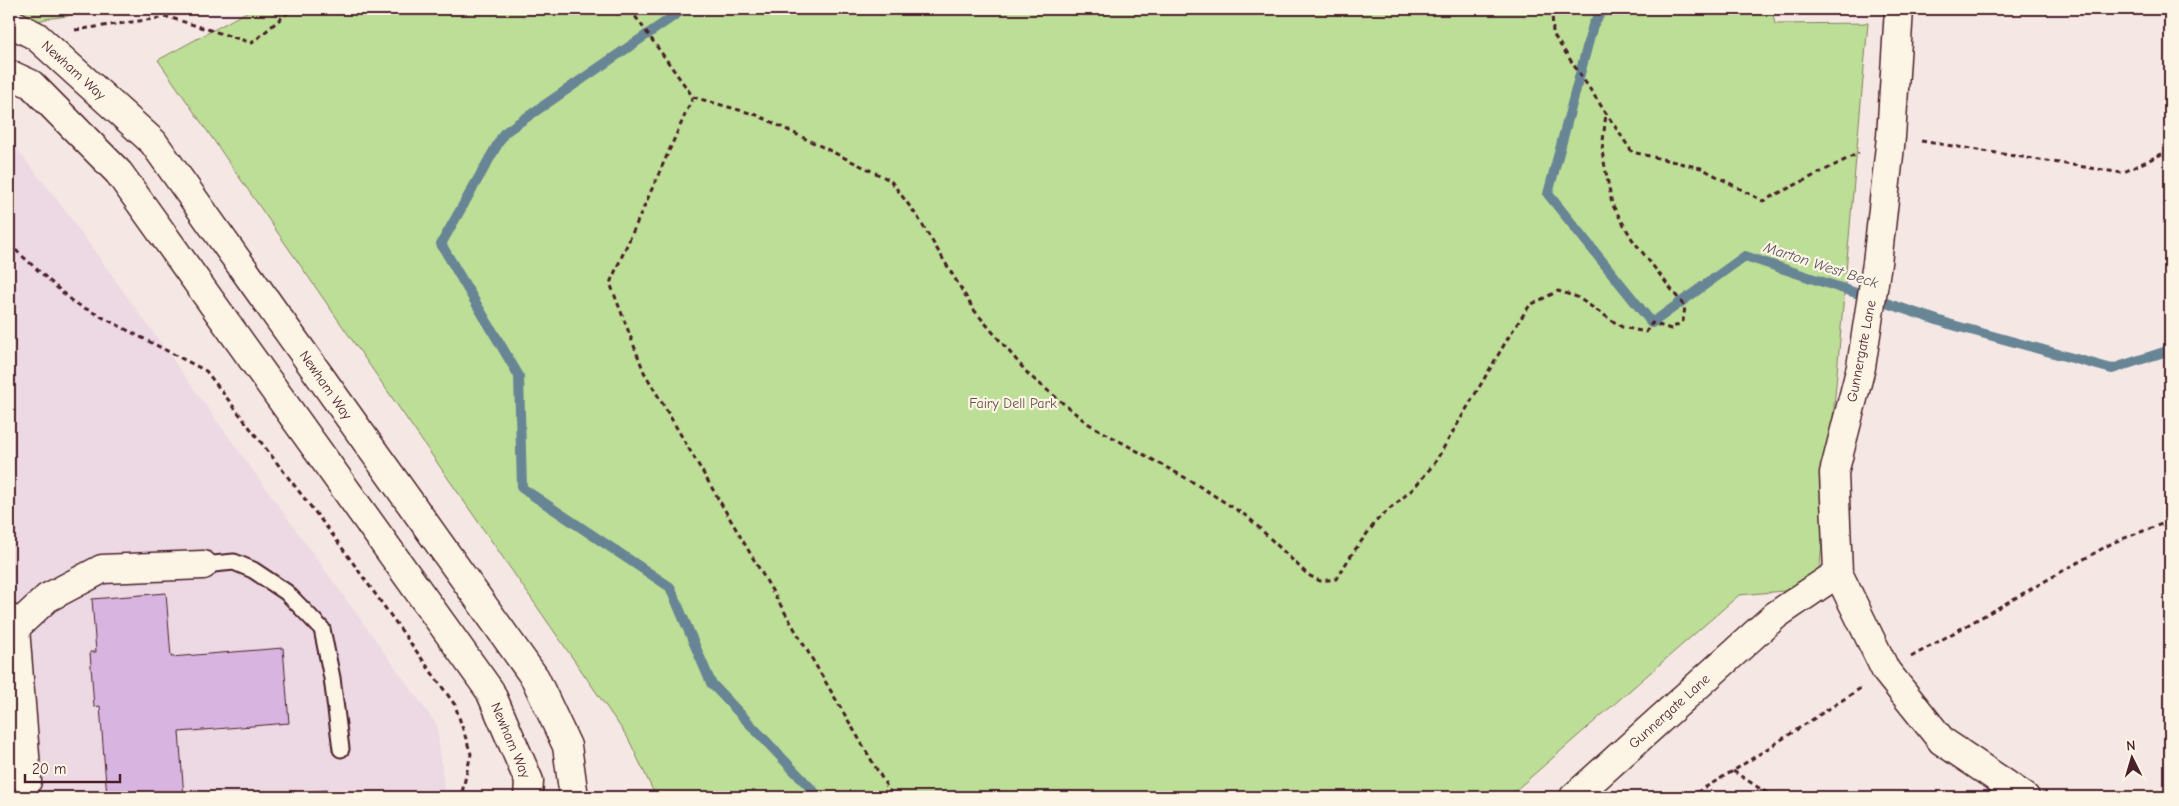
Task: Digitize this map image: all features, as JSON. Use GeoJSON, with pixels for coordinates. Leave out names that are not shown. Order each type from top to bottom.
{"type":"FeatureCollection","features":[{"type":"Feature","properties":{"kind":"street","name":"Gunnergate Lane"},"geometry":{"type":"LineString","coordinates":[[1899,9],[1891,137],[1877,263],[1861,367],[1834,473],[1838,572],[1886,671],[1942,741],[2026,797]]}},
{"type":"Feature","properties":{"kind":"street","name":"Newham Way"},"geometry":{"type":"LineString","coordinates":[[9,22],[36,36],[153,142],[535,678],[568,746],[574,797]]}},
{"type":"Feature","properties":{"kind":"street","name":"Newham Way"},"geometry":{"type":"LineString","coordinates":[[9,74],[31,84],[119,174],[131,190],[490,691],[529,781],[528,797]]}},
{"type":"Feature","properties":{"kind":"street"},"geometry":{"type":"LineString","coordinates":[[27,781],[12,623],[47,598],[102,569],[203,564]]}},
{"type":"Feature","properties":{"kind":"street","name":"Gunnergate Lane"},"geometry":{"type":"LineString","coordinates":[[1574,797],[1776,615],[1838,572]]}},
{"type":"Feature","properties":{"kind":"lane"},"geometry":{"type":"LineString","coordinates":[[203,564],[234,562],[253,570],[286,592],[322,629],[332,678],[341,748]]}},
{"type":"Feature","properties":{"kind":"path"},"geometry":{"type":"LineString","coordinates":[[167,9],[168,17]]}},
{"type":"Feature","properties":{"kind":"path"},"geometry":{"type":"LineString","coordinates":[[36,36],[168,17],[252,43],[292,9]]}},
{"type":"Feature","properties":{"kind":"path"},"geometry":{"type":"LineString","coordinates":[[630,9],[693,97],[757,115],[890,180],[917,216],[974,310],[1029,375],[1087,423],[1191,481],[1248,517],[1308,575],[1320,581],[1336,579],[1354,551],[1378,520],[1413,489],[1434,464],[1511,332],[1530,305],[1558,291],[1577,297],[1622,327],[1646,332],[1652,323],[1671,329],[1682,321],[1685,307],[1632,239],[1612,204],[1602,151],[1606,113]]}},
{"type":"Feature","properties":{"kind":"path"},"geometry":{"type":"LineString","coordinates":[[1552,9],[1553,34],[1632,152],[1701,168],[1763,201],[1891,137],[2122,173],[2170,150]]}},
{"type":"Feature","properties":{"kind":"path"},"geometry":{"type":"LineString","coordinates":[[693,97],[610,283],[644,372],[893,797]]}},
{"type":"Feature","properties":{"kind":"path"},"geometry":{"type":"LineString","coordinates":[[9,244],[73,302],[206,371],[335,538],[456,705],[471,754],[461,797]]}},
{"type":"Feature","properties":{"kind":"path"},"geometry":{"type":"LineString","coordinates":[[1689,797],[1733,771],[1886,671],[2114,542],[2170,521]]}},
{"type":"Feature","properties":{"kind":"path"},"geometry":{"type":"LineString","coordinates":[[1733,771],[1773,797]]}},
{"type":"Feature","properties":{"kind":"shaded area"},"geometry":{"type":"Polygon","coordinates":[[[9,139],[56,198],[437,725],[445,797],[9,797],[9,139]]]}},
{"type":"Feature","properties":{"kind":"green space"},"geometry":{"type":"Polygon","coordinates":[[[9,9],[71,9],[68,16],[45,19],[30,24],[9,9]]]}},
{"type":"Feature","properties":{"kind":"green space","name":"Fairy Dell Park"},"geometry":{"type":"Polygon","coordinates":[[[252,9],[1772,9],[1775,24],[1868,23],[1818,588],[1739,595],[1508,797],[656,797],[628,738],[158,60],[252,9]]]}},
{"type":"Feature","properties":{"kind":"building"},"geometry":{"type":"Polygon","coordinates":[[[166,593],[171,657],[283,648],[289,723],[179,732],[184,797],[107,797],[100,706],[94,707],[90,652],[96,652],[92,599],[166,593]]]}},
{"type":"Feature","properties":{"kind":"building"},"geometry":{"type":"Polygon","coordinates":[[[328,790],[329,797],[303,797],[302,792],[328,790]]]}},
{"type":"Feature","properties":{"kind":"building"},"geometry":{"type":"Polygon","coordinates":[[[421,793],[421,797],[364,797],[421,793]]]}},
{"type":"Feature","properties":{"kind":"waterway"},"geometry":{"type":"LineString","coordinates":[[684,9],[504,133],[441,244],[519,376],[522,488],[670,587],[711,683],[819,797]]}},
{"type":"Feature","properties":{"kind":"waterway","name":"Marton West Beck"},"geometry":{"type":"LineString","coordinates":[[1603,9],[1593,25],[1548,194],[1652,323],[1745,256],[1949,324],[2112,369],[2170,350]]}}]}
